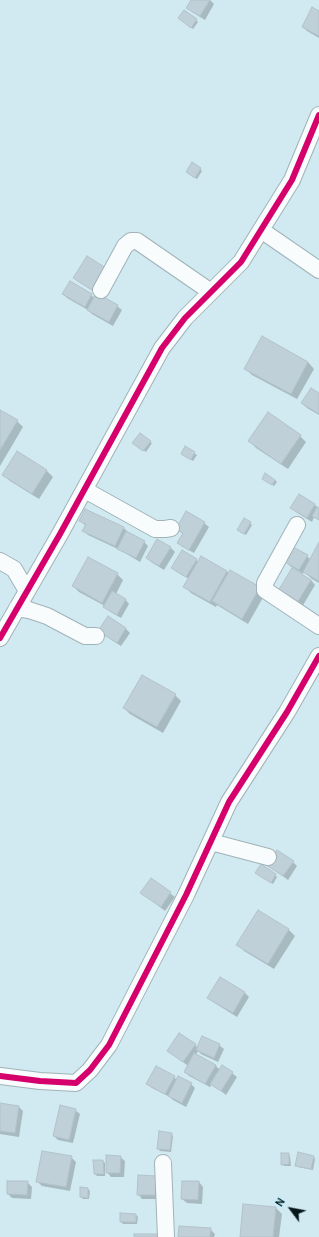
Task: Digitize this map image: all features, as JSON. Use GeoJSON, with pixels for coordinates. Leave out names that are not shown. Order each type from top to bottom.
{"type":"FeatureCollection","features":[{"type":"Feature","properties":{"kind":"street"},"geometry":{"type":"LineString","coordinates":[[0,638],[85,490],[162,348],[185,318],[241,262],[292,180],[319,115]]}},
{"type":"Feature","properties":{"kind":"street"},"geometry":{"type":"LineString","coordinates":[[261,230],[319,270]]}},
{"type":"Feature","properties":{"kind":"street"},"geometry":{"type":"LineString","coordinates":[[101,290],[125,246],[131,241],[137,241],[211,292]]}},
{"type":"Feature","properties":{"kind":"street"},"geometry":{"type":"LineString","coordinates":[[85,490],[155,529],[165,530],[171,528]]}},
{"type":"Feature","properties":{"kind":"street"},"geometry":{"type":"LineString","coordinates":[[297,525],[265,583],[265,590],[319,626]]}},
{"type":"Feature","properties":{"kind":"street"},"geometry":{"type":"LineString","coordinates":[[0,561],[14,569],[27,591]]}},
{"type":"Feature","properties":{"kind":"street"},"geometry":{"type":"LineString","coordinates":[[17,608],[47,616],[85,636],[96,636]]}},
{"type":"Feature","properties":{"kind":"street"},"geometry":{"type":"LineString","coordinates":[[0,1076],[40,1081],[76,1083],[90,1070],[109,1045],[186,895],[229,802],[287,712],[319,656]]}},
{"type":"Feature","properties":{"kind":"street"},"geometry":{"type":"LineString","coordinates":[[211,842],[268,857]]}},
{"type":"Feature","properties":{"kind":"street"},"geometry":{"type":"LineString","coordinates":[[163,1163],[166,1237]]}},
{"type":"Feature","properties":{"kind":"building"},"geometry":{"type":"Polygon","coordinates":[[[191,0],[210,0],[200,16],[186,8],[191,0]]]}},
{"type":"Feature","properties":{"kind":"building"},"geometry":{"type":"Polygon","coordinates":[[[312,7],[319,11],[319,36],[302,27],[312,7]]]}},
{"type":"Feature","properties":{"kind":"building"},"geometry":{"type":"Polygon","coordinates":[[[184,10],[197,19],[191,28],[178,18],[184,10]]]}},
{"type":"Feature","properties":{"kind":"building"},"geometry":{"type":"Polygon","coordinates":[[[192,162],[201,168],[195,178],[186,172],[192,162]]]}},
{"type":"Feature","properties":{"kind":"building"},"geometry":{"type":"Polygon","coordinates":[[[87,256],[106,268],[92,290],[73,278],[87,256]]]}},
{"type":"Feature","properties":{"kind":"building"},"geometry":{"type":"Polygon","coordinates":[[[70,281],[92,294],[85,307],[62,294],[70,281]]]}},
{"type":"Feature","properties":{"kind":"building"},"geometry":{"type":"Polygon","coordinates":[[[96,293],[118,305],[109,322],[87,310],[96,293]]]}},
{"type":"Feature","properties":{"kind":"building"},"geometry":{"type":"Polygon","coordinates":[[[262,336],[308,362],[291,394],[244,369],[262,336]]]}},
{"type":"Feature","properties":{"kind":"building"},"geometry":{"type":"Polygon","coordinates":[[[311,388],[319,393],[319,414],[301,403],[311,388]]]}},
{"type":"Feature","properties":{"kind":"building"},"geometry":{"type":"Polygon","coordinates":[[[0,410],[18,420],[0,450],[0,410]]]}},
{"type":"Feature","properties":{"kind":"building"},"geometry":{"type":"Polygon","coordinates":[[[268,412],[301,435],[281,464],[248,441],[268,412]]]}},
{"type":"Feature","properties":{"kind":"building"},"geometry":{"type":"Polygon","coordinates":[[[140,433],[151,441],[143,451],[132,443],[140,433]]]}},
{"type":"Feature","properties":{"kind":"building"},"geometry":{"type":"Polygon","coordinates":[[[185,446],[195,452],[191,460],[181,454],[185,446]]]}},
{"type":"Feature","properties":{"kind":"building"},"geometry":{"type":"Polygon","coordinates":[[[17,451],[47,470],[32,494],[2,475],[17,451]]]}},
{"type":"Feature","properties":{"kind":"building"},"geometry":{"type":"Polygon","coordinates":[[[265,473],[275,480],[272,485],[262,479],[265,473]]]}},
{"type":"Feature","properties":{"kind":"building"},"geometry":{"type":"Polygon","coordinates":[[[299,494],[315,504],[307,518],[290,508],[299,494]]]}},
{"type":"Feature","properties":{"kind":"building"},"geometry":{"type":"Polygon","coordinates":[[[317,507],[319,508],[319,520],[312,516],[317,507]]]}},
{"type":"Feature","properties":{"kind":"building"},"geometry":{"type":"Polygon","coordinates":[[[85,509],[124,527],[115,546],[82,531],[86,524],[79,521],[85,509]]]}},
{"type":"Feature","properties":{"kind":"building"},"geometry":{"type":"Polygon","coordinates":[[[186,511],[205,522],[189,550],[177,543],[183,533],[176,529],[186,511]]]}},
{"type":"Feature","properties":{"kind":"building"},"geometry":{"type":"Polygon","coordinates":[[[244,518],[251,522],[244,534],[237,530],[244,518]]]}},
{"type":"Feature","properties":{"kind":"building"},"geometry":{"type":"Polygon","coordinates":[[[126,531],[145,541],[136,558],[117,549],[126,531]]]}},
{"type":"Feature","properties":{"kind":"building"},"geometry":{"type":"Polygon","coordinates":[[[157,539],[171,547],[159,566],[146,558],[157,539]]]}},
{"type":"Feature","properties":{"kind":"building"},"geometry":{"type":"Polygon","coordinates":[[[319,542],[319,581],[303,572],[319,542]]]}},
{"type":"Feature","properties":{"kind":"building"},"geometry":{"type":"Polygon","coordinates":[[[293,547],[308,555],[299,570],[285,562],[293,547]]]}},
{"type":"Feature","properties":{"kind":"building"},"geometry":{"type":"Polygon","coordinates":[[[182,550],[197,559],[186,577],[171,568],[182,550]]]}},
{"type":"Feature","properties":{"kind":"building"},"geometry":{"type":"Polygon","coordinates":[[[201,556],[227,571],[210,602],[183,587],[201,556]]]}},
{"type":"Feature","properties":{"kind":"building"},"geometry":{"type":"Polygon","coordinates":[[[88,557],[118,573],[102,603],[72,586],[88,557]]]}},
{"type":"Feature","properties":{"kind":"building"},"geometry":{"type":"Polygon","coordinates":[[[292,568],[311,580],[297,603],[278,591],[292,568]]]}},
{"type":"Feature","properties":{"kind":"building"},"geometry":{"type":"Polygon","coordinates":[[[230,570],[260,587],[242,619],[212,601],[230,570]]]}},
{"type":"Feature","properties":{"kind":"building"},"geometry":{"type":"Polygon","coordinates":[[[112,591],[126,599],[117,615],[103,607],[112,591]]]}},
{"type":"Feature","properties":{"kind":"building"},"geometry":{"type":"Polygon","coordinates":[[[108,616],[126,628],[117,643],[98,631],[108,616]]]}},
{"type":"Feature","properties":{"kind":"building"},"geometry":{"type":"Polygon","coordinates":[[[142,675],[176,694],[157,727],[123,708],[142,675]]]}},
{"type":"Feature","properties":{"kind":"building"},"geometry":{"type":"Polygon","coordinates":[[[277,850],[294,861],[283,876],[266,865],[277,850]]]}},
{"type":"Feature","properties":{"kind":"building"},"geometry":{"type":"Polygon","coordinates":[[[261,864],[276,874],[271,883],[255,873],[261,864]]]}},
{"type":"Feature","properties":{"kind":"building"},"geometry":{"type":"Polygon","coordinates":[[[151,878],[171,892],[161,907],[140,893],[151,878]]]}},
{"type":"Feature","properties":{"kind":"building"},"geometry":{"type":"Polygon","coordinates":[[[258,910],[289,929],[268,964],[236,945],[258,910]]]}},
{"type":"Feature","properties":{"kind":"building"},"geometry":{"type":"Polygon","coordinates":[[[220,977],[245,992],[233,1013],[207,998],[220,977]]]}},
{"type":"Feature","properties":{"kind":"building"},"geometry":{"type":"Polygon","coordinates":[[[179,1033],[196,1044],[183,1062],[167,1051],[179,1033]]]}},
{"type":"Feature","properties":{"kind":"building"},"geometry":{"type":"Polygon","coordinates":[[[202,1036],[220,1044],[214,1058],[196,1050],[202,1036]]]}},
{"type":"Feature","properties":{"kind":"building"},"geometry":{"type":"Polygon","coordinates":[[[194,1053],[216,1065],[205,1084],[184,1072],[194,1053]]]}},
{"type":"Feature","properties":{"kind":"building"},"geometry":{"type":"Polygon","coordinates":[[[222,1065],[233,1072],[221,1091],[210,1084],[222,1065]]]}},
{"type":"Feature","properties":{"kind":"building"},"geometry":{"type":"Polygon","coordinates":[[[156,1066],[175,1076],[165,1094],[146,1084],[156,1066]]]}},
{"type":"Feature","properties":{"kind":"building"},"geometry":{"type":"Polygon","coordinates":[[[178,1076],[192,1083],[182,1103],[168,1096],[178,1076]]]}},
{"type":"Feature","properties":{"kind":"building"},"geometry":{"type":"Polygon","coordinates":[[[0,1103],[19,1106],[15,1133],[0,1131],[0,1103]]]}},
{"type":"Feature","properties":{"kind":"building"},"geometry":{"type":"Polygon","coordinates":[[[60,1105],[76,1109],[69,1140],[53,1136],[60,1105]]]}},
{"type":"Feature","properties":{"kind":"building"},"geometry":{"type":"Polygon","coordinates":[[[159,1131],[172,1133],[170,1150],[157,1149],[159,1131]]]}},
{"type":"Feature","properties":{"kind":"building"},"geometry":{"type":"Polygon","coordinates":[[[42,1151],[72,1156],[66,1187],[36,1182],[42,1151]]]}},
{"type":"Feature","properties":{"kind":"building"},"geometry":{"type":"Polygon","coordinates":[[[298,1152],[314,1156],[311,1169],[295,1166],[298,1152]]]}},
{"type":"Feature","properties":{"kind":"building"},"geometry":{"type":"Polygon","coordinates":[[[281,1153],[289,1153],[289,1164],[281,1165],[281,1153]]]}},
{"type":"Feature","properties":{"kind":"building"},"geometry":{"type":"Polygon","coordinates":[[[106,1155],[121,1156],[120,1173],[106,1173],[106,1155]]]}},
{"type":"Feature","properties":{"kind":"building"},"geometry":{"type":"Polygon","coordinates":[[[93,1160],[103,1160],[104,1174],[94,1174],[93,1160]]]}},
{"type":"Feature","properties":{"kind":"building"},"geometry":{"type":"Polygon","coordinates":[[[138,1175],[156,1176],[155,1195],[137,1195],[138,1175]]]}},
{"type":"Feature","properties":{"kind":"building"},"geometry":{"type":"Polygon","coordinates":[[[7,1181],[28,1181],[27,1195],[7,1194],[7,1181]]]}},
{"type":"Feature","properties":{"kind":"building"},"geometry":{"type":"Polygon","coordinates":[[[182,1181],[199,1181],[198,1200],[181,1199],[182,1181]]]}},
{"type":"Feature","properties":{"kind":"building"},"geometry":{"type":"Polygon","coordinates":[[[80,1187],[88,1188],[88,1198],[80,1197],[80,1187]]]}},
{"type":"Feature","properties":{"kind":"building"},"geometry":{"type":"Polygon","coordinates":[[[243,1204],[276,1207],[273,1237],[240,1237],[243,1204]]]}},
{"type":"Feature","properties":{"kind":"building"},"geometry":{"type":"Polygon","coordinates":[[[120,1213],[136,1214],[136,1222],[120,1222],[120,1213]]]}},
{"type":"Feature","properties":{"kind":"building"},"geometry":{"type":"Polygon","coordinates":[[[179,1226],[211,1228],[210,1237],[178,1237],[179,1226]]]}},
{"type":"Feature","properties":{"kind":"building"},"geometry":{"type":"Polygon","coordinates":[[[134,1234],[158,1234],[158,1237],[134,1237],[134,1234]]]}},
{"type":"Feature","properties":{"kind":"cycle path"},"geometry":{"type":"LineString","coordinates":[[0,638],[60,534],[162,348],[185,318],[241,262],[292,180],[319,115]]}},
{"type":"Feature","properties":{"kind":"cycle path"},"geometry":{"type":"LineString","coordinates":[[0,1076],[40,1081],[76,1083],[90,1070],[109,1045],[186,895],[229,802],[287,712],[319,656]]}}]}
